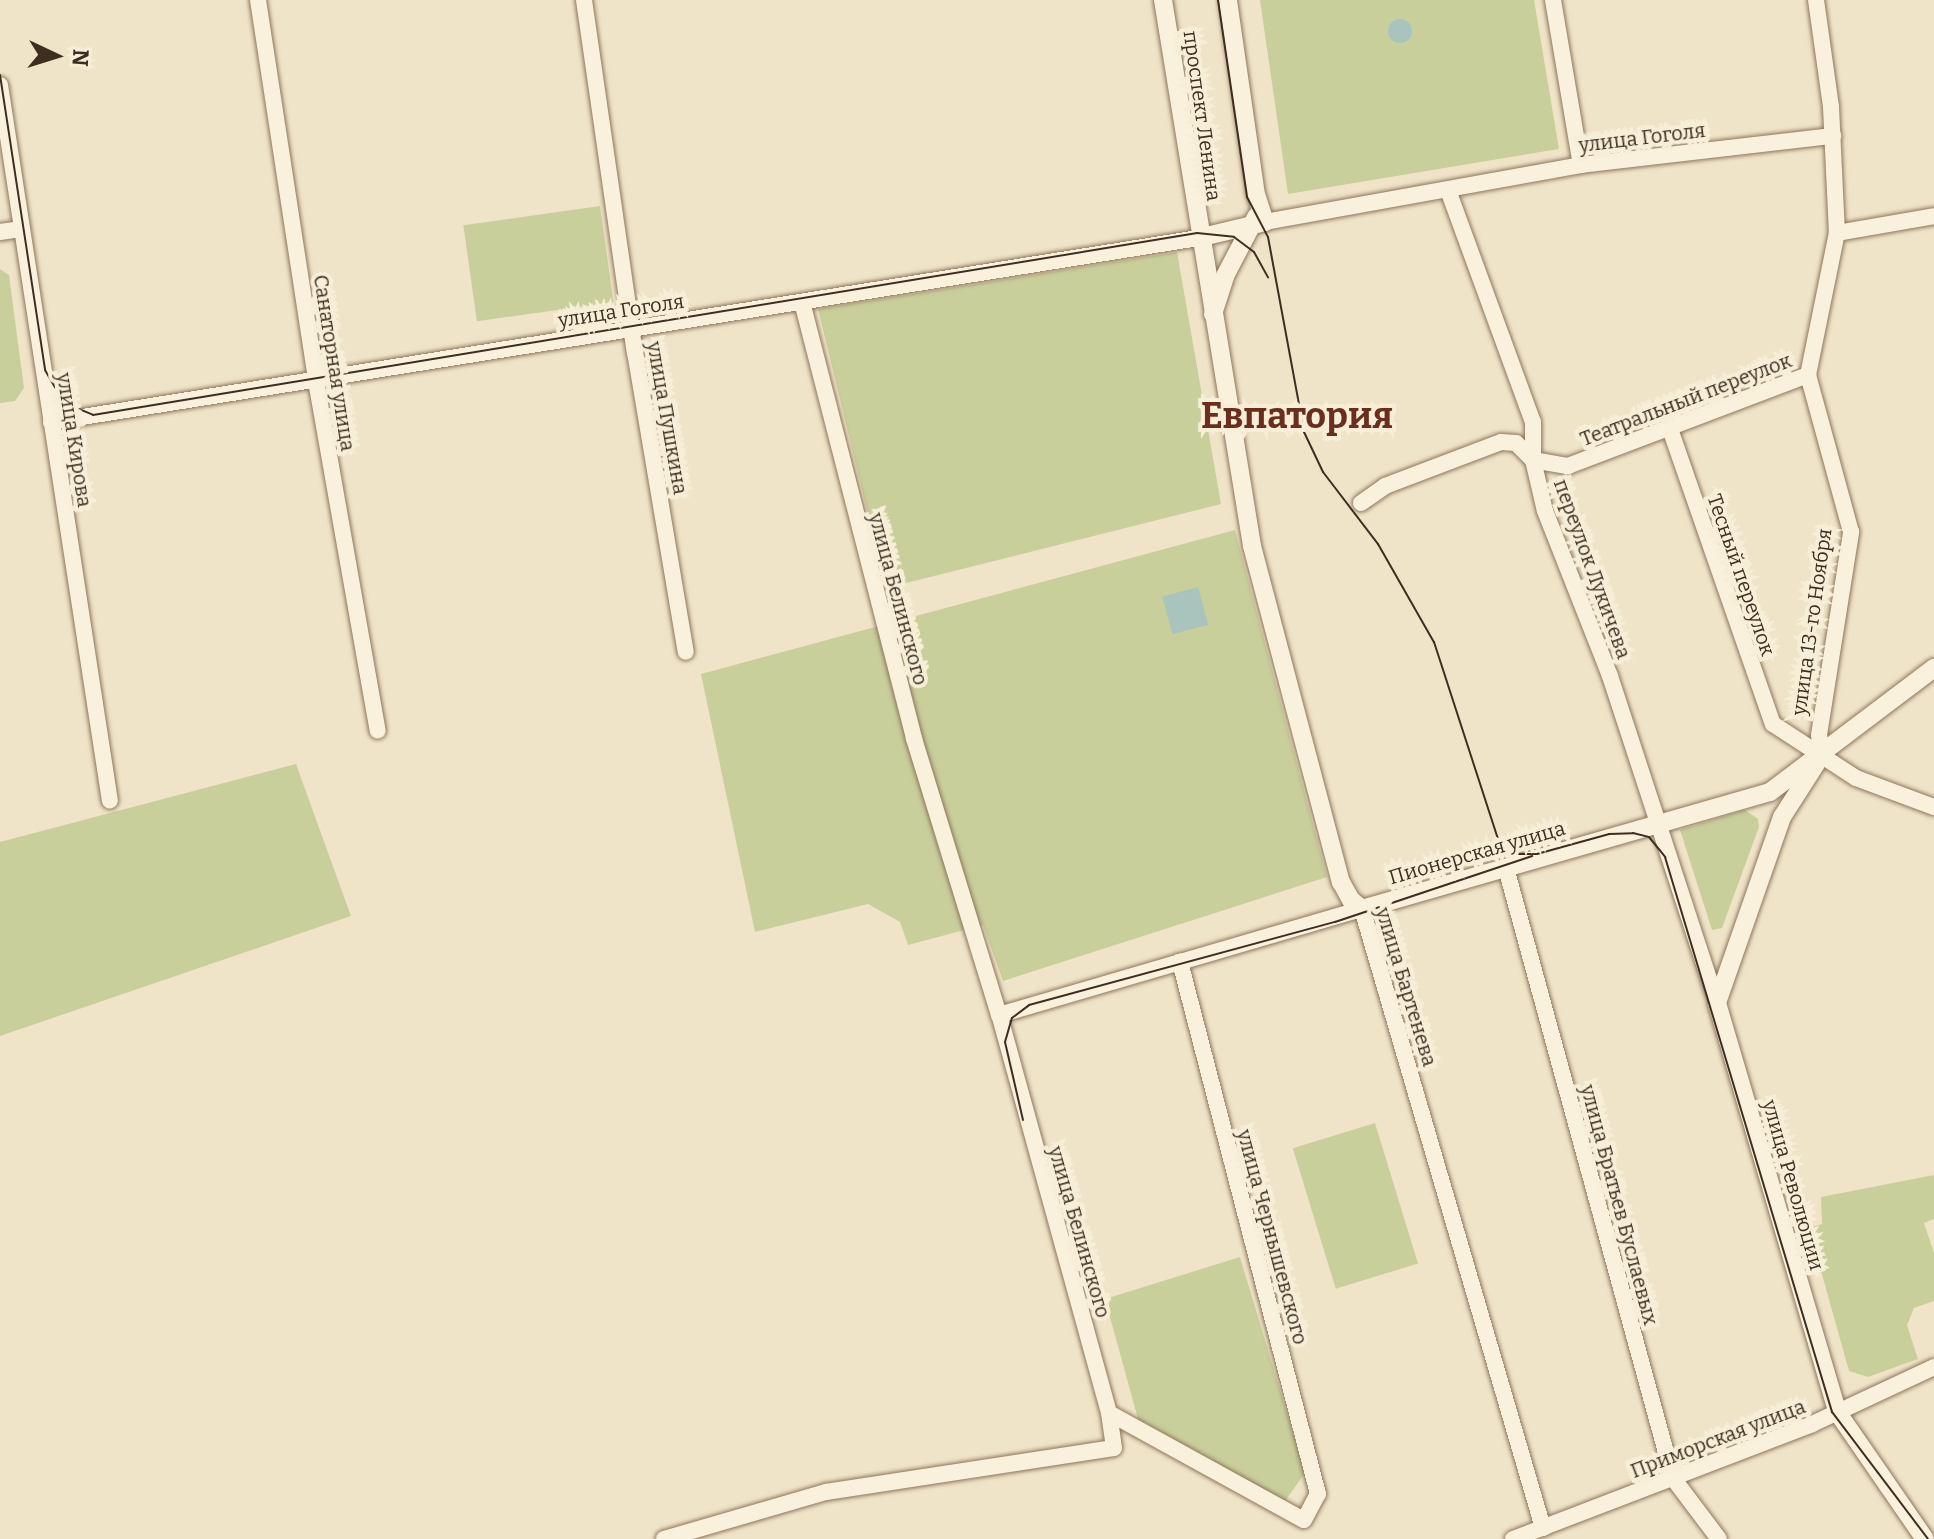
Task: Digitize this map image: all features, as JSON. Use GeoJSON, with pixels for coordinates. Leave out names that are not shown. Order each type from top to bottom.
{"type":"FeatureCollection","features":[{"type":"Feature","properties":{"kind":"street","name":"Санаторная улица"},"geometry":{"type":"LineString","coordinates":[[258,0],[316,381],[378,731]]}},
{"type":"Feature","properties":{"kind":"street","name":"улица Пушкина"},"geometry":{"type":"LineString","coordinates":[[584,0],[632,330],[686,652]]}},
{"type":"Feature","properties":{"kind":"street","name":"проспект Ленина"},"geometry":{"type":"LineString","coordinates":[[1163,0],[1198,238],[1213,317]]}},
{"type":"Feature","properties":{"kind":"street","name":"проспект Ленина"},"geometry":{"type":"LineString","coordinates":[[1228,0],[1260,223]]}},
{"type":"Feature","properties":{"kind":"street"},"geometry":{"type":"LineString","coordinates":[[1553,0],[1581,165]]}},
{"type":"Feature","properties":{"kind":"street"},"geometry":{"type":"LineString","coordinates":[[1816,0],[1833,136],[1837,233],[1934,216]]}},
{"type":"Feature","properties":{"kind":"street","name":"улица Кирова"},"geometry":{"type":"LineString","coordinates":[[0,85],[110,801]]}},
{"type":"Feature","properties":{"kind":"street","name":"улица Гоголя"},"geometry":{"type":"LineString","coordinates":[[1260,223],[1581,165],[1833,136]]}},
{"type":"Feature","properties":{"kind":"street","name":"переулок Лукичева"},"geometry":{"type":"LineString","coordinates":[[1448,190],[1533,422],[1533,460],[1545,511],[1660,824]]}},
{"type":"Feature","properties":{"kind":"street"},"geometry":{"type":"LineString","coordinates":[[1198,238],[1260,223]]}},
{"type":"Feature","properties":{"kind":"street"},"geometry":{"type":"LineString","coordinates":[[1213,317],[1225,276],[1260,223]]}},
{"type":"Feature","properties":{"kind":"street"},"geometry":{"type":"LineString","coordinates":[[0,232],[22,229]]}},
{"type":"Feature","properties":{"kind":"street","name":"улица 13-го Ноября"},"geometry":{"type":"LineString","coordinates":[[1821,756],[1819,735],[1851,532],[1808,375],[1837,233]]}},
{"type":"Feature","properties":{"kind":"street","name":"улица Гоголя"},"geometry":{"type":"LineString","coordinates":[[51,422],[1198,238]]}},
{"type":"Feature","properties":{"kind":"street","name":"улица Белинского"},"geometry":{"type":"LineString","coordinates":[[664,1539],[826,1492],[1114,1448],[1109,1413],[999,1015],[962,903],[802,302]]}},
{"type":"Feature","properties":{"kind":"street","name":"улица Бартенева"},"geometry":{"type":"LineString","coordinates":[[1213,317],[1263,593],[1341,882],[1362,909],[1543,1528]]}},
{"type":"Feature","properties":{"kind":"street","name":"Театральный переулок"},"geometry":{"type":"LineString","coordinates":[[1361,503],[1385,486],[1501,442],[1516,443],[1533,460],[1568,466],[1808,375]]}},
{"type":"Feature","properties":{"kind":"street","name":"Тесный переулок"},"geometry":{"type":"LineString","coordinates":[[1670,429],[1773,724],[1856,778],[1934,807]]}},
{"type":"Feature","properties":{"kind":"street","name":"Пионерская улица"},"geometry":{"type":"LineString","coordinates":[[999,1015],[1770,792],[1934,668]]}},
{"type":"Feature","properties":{"kind":"street"},"geometry":{"type":"LineString","coordinates":[[1717,1003],[1782,817],[1821,756]]}},
{"type":"Feature","properties":{"kind":"street"},"geometry":{"type":"LineString","coordinates":[[1770,792],[1782,817]]}},
{"type":"Feature","properties":{"kind":"street","name":"улица Революции"},"geometry":{"type":"LineString","coordinates":[[1660,824],[1717,1003],[1838,1413],[1925,1539]]}},
{"type":"Feature","properties":{"kind":"street","name":"улица Братьев Буслаевых"},"geometry":{"type":"LineString","coordinates":[[1506,868],[1673,1478],[1719,1539]]}},
{"type":"Feature","properties":{"kind":"street","name":"улица Чернышевского"},"geometry":{"type":"LineString","coordinates":[[1109,1413],[1304,1520],[1318,1494],[1180,962]]}},
{"type":"Feature","properties":{"kind":"street","name":"Приморская улица"},"geometry":{"type":"LineString","coordinates":[[1513,1539],[1838,1413],[1934,1367]]}},
{"type":"Feature","properties":{"kind":"green space"},"geometry":{"type":"Polygon","coordinates":[[[1260,0],[1534,0],[1559,149],[1288,194],[1260,0]]]}},
{"type":"Feature","properties":{"kind":"green space"},"geometry":{"type":"Polygon","coordinates":[[[600,206],[613,302],[477,321],[463,225],[600,206]]]}},
{"type":"Feature","properties":{"kind":"green space"},"geometry":{"type":"Polygon","coordinates":[[[1177,252],[1221,504],[886,588],[818,309],[1177,252]]]}},
{"type":"Feature","properties":{"kind":"green space"},"geometry":{"type":"Polygon","coordinates":[[[0,269],[9,275],[24,388],[15,401],[0,403],[0,269]]]}},
{"type":"Feature","properties":{"kind":"green space"},"geometry":{"type":"Polygon","coordinates":[[[1235,530],[1327,877],[1003,981],[983,925],[908,945],[900,922],[868,904],[755,932],[701,674],[1235,530]]]}},
{"type":"Feature","properties":{"kind":"green space"},"geometry":{"type":"Polygon","coordinates":[[[296,764],[351,916],[0,1036],[0,842],[296,764]]]}},
{"type":"Feature","properties":{"kind":"green space"},"geometry":{"type":"Polygon","coordinates":[[[1745,810],[1758,819],[1759,827],[1722,928],[1712,930],[1680,830],[1745,810]]]}},
{"type":"Feature","properties":{"kind":"green space"},"geometry":{"type":"Polygon","coordinates":[[[1375,1123],[1418,1264],[1336,1289],[1293,1148],[1375,1123]]]}},
{"type":"Feature","properties":{"kind":"green space"},"geometry":{"type":"Polygon","coordinates":[[[1934,1175],[1934,1219],[1924,1223],[1934,1253],[1934,1301],[1914,1308],[1907,1325],[1918,1359],[1868,1377],[1849,1371],[1809,1228],[1822,1224],[1821,1197],[1934,1175]]]}},
{"type":"Feature","properties":{"kind":"green space"},"geometry":{"type":"Polygon","coordinates":[[[1240,1257],[1305,1473],[1285,1501],[1138,1419],[1105,1299],[1240,1257]]]}},
{"type":"Feature","properties":{"kind":"water"},"geometry":{"type":"Polygon","coordinates":[[[1400,19],[1408,23],[1412,31],[1408,39],[1400,43],[1392,39],[1388,31],[1392,23],[1400,19]]]}},
{"type":"Feature","properties":{"kind":"water"},"geometry":{"type":"Polygon","coordinates":[[[1198,587],[1208,625],[1172,634],[1162,597],[1198,587]]]}},
{"type":"Feature","properties":{"kind":"tram line"},"geometry":{"type":"LineString","coordinates":[[1218,0],[1247,197],[1268,237],[1304,432],[1323,472],[1378,544],[1434,642],[1499,842],[1519,854],[1537,854],[1609,834],[1633,833],[1649,837],[1665,857],[1832,1412],[1928,1539]]}},
{"type":"Feature","properties":{"kind":"tram line"},"geometry":{"type":"LineString","coordinates":[[0,75],[45,370],[64,403],[93,415],[1197,233],[1234,237],[1254,252],[1268,277]]}},
{"type":"Feature","properties":{"kind":"tram line"},"geometry":{"type":"LineString","coordinates":[[1023,1120],[1005,1042],[1012,1018],[1029,1005],[1335,922],[1532,856]]}},
{"type":"Feature","properties":{"kind":"district","name":"Евпатория"},"geometry":{"type":"Point","coordinates":[1297,417]}}]}
